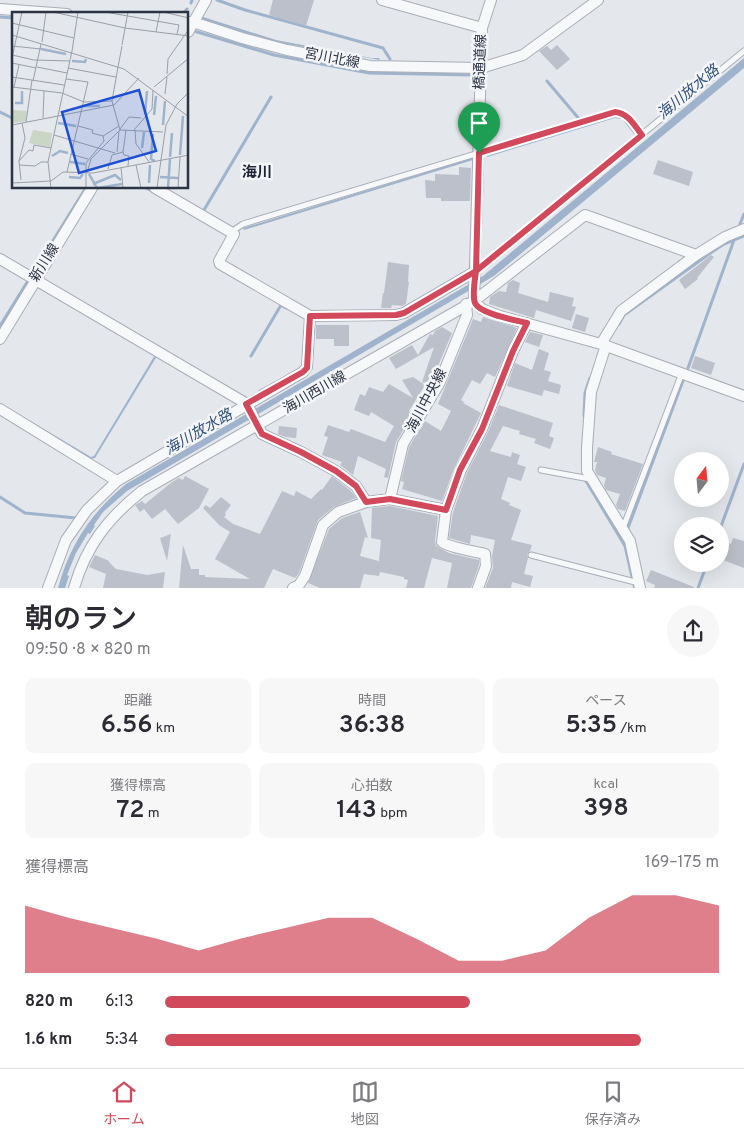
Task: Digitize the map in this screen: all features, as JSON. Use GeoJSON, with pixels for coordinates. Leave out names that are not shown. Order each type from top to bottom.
{"type":"FeatureCollection","features":[{"type":"Feature","properties":{"kind":"street"},"geometry":{"type":"LineString","coordinates":[[190,22],[206,0]]}},
{"type":"Feature","properties":{"kind":"street"},"geometry":{"type":"LineString","coordinates":[[382,0],[482,28]]}},
{"type":"Feature","properties":{"kind":"street","name":"橋通道線"},"geometry":{"type":"LineString","coordinates":[[476,273],[482,28],[491,0]]}},
{"type":"Feature","properties":{"kind":"street","name":"宮川北線"},"geometry":{"type":"LineString","coordinates":[[190,22],[287,50],[370,66],[481,68],[523,55],[598,0]]}},
{"type":"Feature","properties":{"kind":"street"},"geometry":{"type":"LineString","coordinates":[[0,9],[40,12]]}},
{"type":"Feature","properties":{"kind":"street","name":"新川線"},"geometry":{"type":"LineString","coordinates":[[0,339],[35,278],[91,189]]}},
{"type":"Feature","properties":{"kind":"street"},"geometry":{"type":"LineString","coordinates":[[157,189],[234,234],[220,264],[310,316],[396,315],[404,313],[476,273]]}},
{"type":"Feature","properties":{"kind":"street","name":"海川西川線"},"geometry":{"type":"LineString","coordinates":[[74,588],[87,553],[101,529],[119,509],[142,491],[472,300],[585,214],[696,255]]}},
{"type":"Feature","properties":{"kind":"street"},"geometry":{"type":"LineString","coordinates":[[639,586],[630,542],[590,479],[587,471],[591,392],[604,345],[621,311],[696,255],[726,237],[744,230]]}},
{"type":"Feature","properties":{"kind":"street"},"geometry":{"type":"LineString","coordinates":[[0,259],[248,405],[262,434],[336,471],[356,486],[366,502]]}},
{"type":"Feature","properties":{"kind":"street","name":"海川中央線"},"geometry":{"type":"LineString","coordinates":[[390,499],[403,444],[438,384],[467,315],[472,300],[476,273]]}},
{"type":"Feature","properties":{"kind":"street"},"geometry":{"type":"LineString","coordinates":[[472,300],[482,309],[604,345],[744,396]]}},
{"type":"Feature","properties":{"kind":"street"},"geometry":{"type":"LineString","coordinates":[[48,588],[66,540],[87,510],[117,480],[248,405],[307,368],[310,316]]}},
{"type":"Feature","properties":{"kind":"street"},"geometry":{"type":"LineString","coordinates":[[478,588],[486,566],[485,554],[448,546],[442,542],[446,510],[460,470],[482,429],[513,351],[527,323]]}},
{"type":"Feature","properties":{"kind":"street"},"geometry":{"type":"LineString","coordinates":[[0,410],[117,480]]}},
{"type":"Feature","properties":{"kind":"street"},"geometry":{"type":"LineString","coordinates":[[293,588],[300,585],[305,576],[323,525],[338,512],[366,502],[390,499],[446,510]]}},
{"type":"Feature","properties":{"kind":"lane"},"geometry":{"type":"LineString","coordinates":[[476,273],[744,51]]}},
{"type":"Feature","properties":{"kind":"lane"},"geometry":{"type":"LineString","coordinates":[[230,232],[243,224],[615,112],[627,116],[642,135]]}},
{"type":"Feature","properties":{"kind":"lane"},"geometry":{"type":"LineString","coordinates":[[622,530],[682,372]]}},
{"type":"Feature","properties":{"kind":"lane"},"geometry":{"type":"LineString","coordinates":[[541,470],[590,479]]}},
{"type":"Feature","properties":{"kind":"lane"},"geometry":{"type":"LineString","coordinates":[[531,556],[639,586]]}},
{"type":"Feature","properties":{"kind":"water"},"geometry":{"type":"Polygon","coordinates":[[[200,16],[276,40],[379,58],[380,60],[275,42],[199,19],[200,16]]]}},
{"type":"Feature","properties":{"kind":"water"},"geometry":{"type":"Polygon","coordinates":[[[744,58],[744,68],[494,276],[127,491],[103,512],[90,534],[88,533],[76,553],[67,575],[69,576],[65,588],[58,588],[69,557],[83,530],[102,506],[126,484],[483,276],[744,58]]]}},
{"type":"Feature","properties":{"kind":"water"},"geometry":{"type":"Polygon","coordinates":[[[616,116],[623,118],[636,134],[622,119],[615,118],[487,157],[486,155],[616,116]]]}},
{"type":"Feature","properties":{"kind":"water"},"geometry":{"type":"Polygon","coordinates":[[[472,158],[473,160],[244,230],[243,228],[472,158]]]}},
{"type":"Feature","properties":{"kind":"water"},"geometry":{"type":"Polygon","coordinates":[[[83,189],[87,189],[0,330],[0,323],[83,189]]]}},
{"type":"Feature","properties":{"kind":"water"},"geometry":{"type":"Polygon","coordinates":[[[155,355],[157,356],[95,458],[91,459],[0,405],[0,403],[91,457],[94,456],[155,355]]]}},
{"type":"Feature","properties":{"kind":"building"},"geometry":{"type":"Polygon","coordinates":[[[273,0],[314,0],[306,26],[269,15],[273,0]]]}},
{"type":"Feature","properties":{"kind":"building"},"geometry":{"type":"Polygon","coordinates":[[[557,45],[570,59],[557,70],[539,51],[547,46],[551,50],[557,45]]]}},
{"type":"Feature","properties":{"kind":"building"},"geometry":{"type":"Polygon","coordinates":[[[658,160],[693,172],[689,186],[653,174],[658,160]]]}},
{"type":"Feature","properties":{"kind":"building"},"geometry":{"type":"Polygon","coordinates":[[[459,167],[471,168],[470,201],[441,201],[441,198],[426,198],[425,180],[435,181],[435,174],[459,175],[459,167]]]}},
{"type":"Feature","properties":{"kind":"building"},"geometry":{"type":"Polygon","coordinates":[[[711,255],[714,257],[698,279],[685,289],[679,280],[711,255]]]}},
{"type":"Feature","properties":{"kind":"building"},"geometry":{"type":"Polygon","coordinates":[[[388,262],[409,265],[406,304],[402,306],[392,305],[391,308],[381,308],[384,293],[388,262]]]}},
{"type":"Feature","properties":{"kind":"building"},"geometry":{"type":"Polygon","coordinates":[[[513,280],[520,283],[518,293],[548,302],[550,292],[574,298],[572,306],[576,307],[571,321],[536,310],[534,318],[489,304],[490,297],[499,291],[506,292],[508,283],[513,280]]]}},
{"type":"Feature","properties":{"kind":"building"},"geometry":{"type":"Polygon","coordinates":[[[576,314],[589,318],[585,332],[572,328],[576,314]]]}},
{"type":"Feature","properties":{"kind":"building"},"geometry":{"type":"Polygon","coordinates":[[[483,317],[517,328],[495,377],[487,373],[480,384],[472,380],[461,400],[481,413],[455,467],[442,501],[402,489],[404,482],[401,481],[409,447],[425,421],[441,431],[451,411],[438,404],[473,319],[481,322],[483,317]]]}},
{"type":"Feature","properties":{"kind":"building"},"geometry":{"type":"Polygon","coordinates":[[[316,325],[349,325],[349,346],[334,346],[334,339],[316,339],[316,325]]]}},
{"type":"Feature","properties":{"kind":"building"},"geometry":{"type":"Polygon","coordinates":[[[442,327],[452,333],[430,385],[422,382],[434,347],[396,369],[389,358],[412,345],[418,355],[430,334],[433,335],[435,331],[442,327]]]}},
{"type":"Feature","properties":{"kind":"building"},"geometry":{"type":"Polygon","coordinates":[[[530,332],[543,335],[539,347],[525,342],[530,332]]]}},
{"type":"Feature","properties":{"kind":"building"},"geometry":{"type":"Polygon","coordinates":[[[539,349],[549,353],[544,370],[551,372],[548,381],[561,385],[559,394],[544,390],[542,396],[507,386],[515,363],[532,370],[539,349]]]}},
{"type":"Feature","properties":{"kind":"building"},"geometry":{"type":"Polygon","coordinates":[[[695,356],[715,363],[711,375],[691,368],[695,356]]]}},
{"type":"Feature","properties":{"kind":"building"},"geometry":{"type":"Polygon","coordinates":[[[413,377],[425,385],[409,411],[413,414],[396,442],[388,478],[384,477],[386,469],[358,456],[353,475],[340,465],[342,462],[322,455],[328,437],[324,436],[328,425],[349,432],[351,429],[385,442],[394,426],[371,412],[369,416],[354,410],[360,394],[365,396],[369,387],[383,392],[389,384],[413,398],[402,380],[413,377]]]}},
{"type":"Feature","properties":{"kind":"building"},"geometry":{"type":"Polygon","coordinates":[[[499,405],[553,423],[549,436],[554,438],[550,449],[534,443],[536,439],[519,434],[520,431],[503,426],[490,451],[511,457],[512,452],[520,455],[517,464],[526,467],[521,481],[508,477],[501,499],[521,510],[511,540],[532,545],[527,554],[528,558],[524,574],[533,576],[530,587],[512,582],[511,588],[485,588],[493,568],[492,556],[495,540],[471,535],[470,544],[449,538],[453,512],[467,473],[488,432],[499,405]]]}},
{"type":"Feature","properties":{"kind":"building"},"geometry":{"type":"Polygon","coordinates":[[[279,426],[297,428],[296,438],[278,434],[279,426]]]}},
{"type":"Feature","properties":{"kind":"building"},"geometry":{"type":"Polygon","coordinates":[[[598,447],[612,452],[611,454],[643,464],[625,511],[618,509],[616,505],[620,494],[606,490],[604,485],[606,478],[597,475],[595,470],[597,462],[594,462],[598,447]]]}},
{"type":"Feature","properties":{"kind":"building"},"geometry":{"type":"Polygon","coordinates":[[[185,476],[209,489],[199,508],[178,524],[165,509],[152,519],[144,509],[140,512],[135,505],[142,501],[145,504],[172,482],[179,478],[183,480],[185,476]]]}},
{"type":"Feature","properties":{"kind":"building"},"geometry":{"type":"Polygon","coordinates":[[[332,476],[351,491],[356,498],[334,507],[318,520],[299,573],[295,578],[273,569],[264,588],[179,588],[183,545],[191,569],[199,569],[199,575],[205,575],[205,577],[250,579],[215,559],[230,532],[219,525],[203,508],[206,505],[210,508],[221,497],[231,505],[224,517],[233,524],[260,534],[282,491],[294,496],[296,491],[311,499],[322,490],[332,476]]]}},
{"type":"Feature","properties":{"kind":"building"},"geometry":{"type":"Polygon","coordinates":[[[390,506],[438,516],[436,546],[449,553],[479,560],[471,588],[447,588],[452,563],[432,558],[424,588],[406,588],[408,580],[404,579],[404,577],[380,572],[379,576],[364,574],[360,588],[320,588],[308,583],[329,529],[342,518],[360,512],[368,538],[365,537],[360,556],[379,561],[381,540],[371,538],[372,508],[390,506]]]}},
{"type":"Feature","properties":{"kind":"building"},"geometry":{"type":"Polygon","coordinates":[[[171,534],[167,561],[160,538],[171,534]]]}},
{"type":"Feature","properties":{"kind":"building"},"geometry":{"type":"Polygon","coordinates":[[[733,538],[744,541],[744,568],[729,562],[729,543],[731,544],[733,538]]]}},
{"type":"Feature","properties":{"kind":"building"},"geometry":{"type":"Polygon","coordinates":[[[95,555],[109,561],[116,569],[147,575],[165,572],[163,588],[103,588],[106,574],[89,567],[95,555]]]}},
{"type":"Feature","properties":{"kind":"building"},"geometry":{"type":"Polygon","coordinates":[[[651,570],[694,588],[654,588],[655,585],[646,581],[651,570]]]}},
{"type":"Feature","properties":{"kind":"waterway"},"geometry":{"type":"LineString","coordinates":[[217,0],[245,10],[383,48],[390,59]]}},
{"type":"Feature","properties":{"kind":"waterway"},"geometry":{"type":"LineString","coordinates":[[0,17],[12,18]]}},
{"type":"Feature","properties":{"kind":"waterway"},"geometry":{"type":"LineString","coordinates":[[194,31],[274,55],[369,73],[473,75]]}},
{"type":"Feature","properties":{"kind":"waterway"},"geometry":{"type":"LineString","coordinates":[[547,81],[580,120]]}},
{"type":"Feature","properties":{"kind":"waterway"},"geometry":{"type":"LineString","coordinates":[[204,210],[271,97]]}},
{"type":"Feature","properties":{"kind":"waterway"},"geometry":{"type":"LineString","coordinates":[[0,112],[12,118]]}},
{"type":"Feature","properties":{"kind":"waterway"},"geometry":{"type":"LineString","coordinates":[[148,189],[154,192]]}},
{"type":"Feature","properties":{"kind":"waterway"},"geometry":{"type":"LineString","coordinates":[[740,224],[744,214]]}},
{"type":"Feature","properties":{"kind":"waterway"},"geometry":{"type":"LineString","coordinates":[[619,324],[624,315],[712,252],[724,244],[744,236]]}},
{"type":"Feature","properties":{"kind":"waterway"},"geometry":{"type":"LineString","coordinates":[[688,368],[734,240]]}},
{"type":"Feature","properties":{"kind":"waterway"},"geometry":{"type":"LineString","coordinates":[[251,356],[281,305],[286,308]]}},
{"type":"Feature","properties":{"kind":"waterway"},"geometry":{"type":"LineString","coordinates":[[584,416],[585,393],[590,378]]}},
{"type":"Feature","properties":{"kind":"waterway"},"geometry":{"type":"LineString","coordinates":[[628,528],[684,378]]}},
{"type":"Feature","properties":{"kind":"waterway"},"geometry":{"type":"LineString","coordinates":[[260,391],[275,383]]}},
{"type":"Feature","properties":{"kind":"waterway"},"geometry":{"type":"LineString","coordinates":[[724,517],[744,464]]}},
{"type":"Feature","properties":{"kind":"waterway"},"geometry":{"type":"LineString","coordinates":[[586,481],[625,546],[632,577]]}},
{"type":"Feature","properties":{"kind":"waterway"},"geometry":{"type":"LineString","coordinates":[[0,497],[25,513],[76,518]]}},
{"type":"Feature","properties":{"kind":"waterway"},"geometry":{"type":"LineString","coordinates":[[698,588],[704,572]]}},
{"type":"Feature","properties":{"kind":"district","name":"海川"},"geometry":{"type":"Point","coordinates":[257,173]}},
{"type":"Feature","properties":{"kind":"route"},"geometry":{"type":"LineString","coordinates":[[479,153],[476,271],[404,313],[380,316],[310,316],[307,368],[246,404],[262,434],[336,471],[356,486],[366,502],[390,499],[446,510],[460,470],[482,429],[513,351],[527,323],[500,316],[478,306],[474,301],[476,271],[642,135],[627,116],[615,112],[479,153]]}},
{"type":"Feature","properties":{"kind":"water label","name":"海川放水路"},"geometry":{"type":"Point","coordinates":[689,93]}},
{"type":"Feature","properties":{"kind":"water label","name":"海川放水路"},"geometry":{"type":"Point","coordinates":[199,433]}}]}
